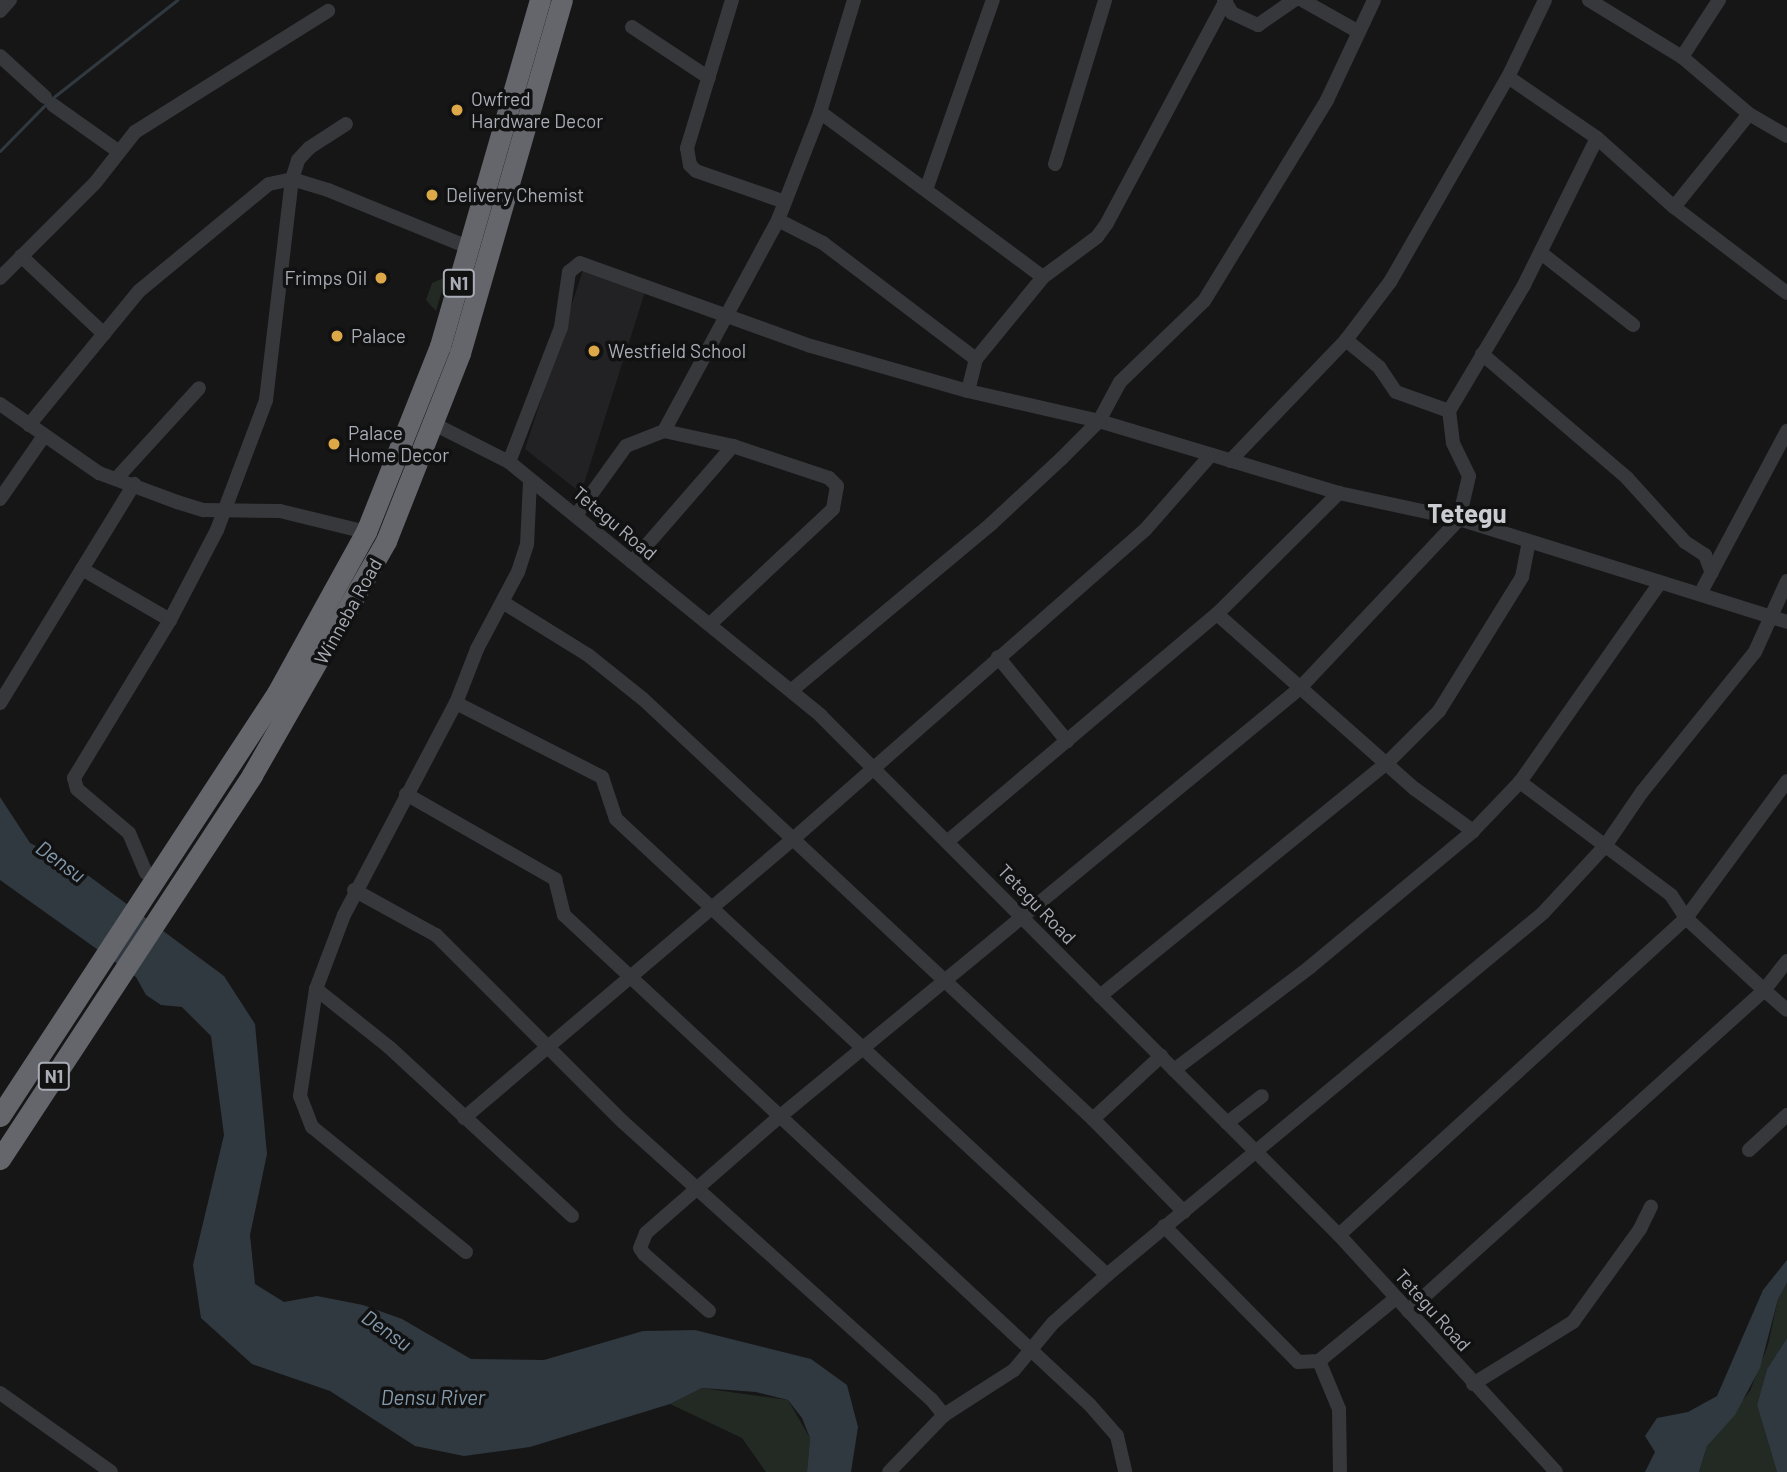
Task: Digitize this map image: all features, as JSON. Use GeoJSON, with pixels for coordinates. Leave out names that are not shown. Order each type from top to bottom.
{"type":"FeatureCollection","features":[{"type":"Feature","properties":{"kind":"highway","name":"Winneba Road"},"geometry":{"type":"LineString","coordinates":[[0,1116],[146,884],[279,690],[366,532],[417,411],[470,248],[540,0]]}},
{"type":"Feature","properties":{"kind":"highway","name":"Winneba Road"},"geometry":{"type":"LineString","coordinates":[[0,1159],[166,908],[297,701],[368,577],[436,425],[491,255],[562,0]]}},
{"type":"Feature","properties":{"kind":"street"},"geometry":{"type":"LineString","coordinates":[[0,11],[10,0]]}},
{"type":"Feature","properties":{"kind":"street"},"geometry":{"type":"LineString","coordinates":[[732,0],[687,148],[690,165],[696,171],[785,202]]}},
{"type":"Feature","properties":{"kind":"street"},"geometry":{"type":"LineString","coordinates":[[664,430],[729,316],[778,220],[821,112],[854,0]]}},
{"type":"Feature","properties":{"kind":"street"},"geometry":{"type":"LineString","coordinates":[[927,187],[993,0]]}},
{"type":"Feature","properties":{"kind":"street"},"geometry":{"type":"LineString","coordinates":[[1055,164],[1105,0]]}},
{"type":"Feature","properties":{"kind":"street"},"geometry":{"type":"LineString","coordinates":[[1225,0],[1232,13],[1258,25],[1294,0]]}},
{"type":"Feature","properties":{"kind":"street"},"geometry":{"type":"LineString","coordinates":[[968,390],[976,359],[1043,277],[1097,237],[1107,223],[1225,0]]}},
{"type":"Feature","properties":{"kind":"street"},"geometry":{"type":"LineString","coordinates":[[1302,0],[1359,32]]}},
{"type":"Feature","properties":{"kind":"street"},"geometry":{"type":"LineString","coordinates":[[792,690],[991,524],[1099,421],[1120,382],[1204,301],[1320,111],[1374,0]]}},
{"type":"Feature","properties":{"kind":"street"},"geometry":{"type":"LineString","coordinates":[[1230,461],[1346,340],[1412,248],[1508,77],[1545,0]]}},
{"type":"Feature","properties":{"kind":"street"},"geometry":{"type":"LineString","coordinates":[[1589,0],[1682,57],[1749,114],[1787,136]]}},
{"type":"Feature","properties":{"kind":"street"},"geometry":{"type":"LineString","coordinates":[[1682,57],[1719,0]]}},
{"type":"Feature","properties":{"kind":"street"},"geometry":{"type":"LineString","coordinates":[[0,278],[95,183],[135,132],[328,11]]}},
{"type":"Feature","properties":{"kind":"street"},"geometry":{"type":"LineString","coordinates":[[632,27],[709,78]]}},
{"type":"Feature","properties":{"kind":"street"},"geometry":{"type":"LineString","coordinates":[[0,56],[49,101],[118,151]]}},
{"type":"Feature","properties":{"kind":"street"},"geometry":{"type":"LineString","coordinates":[[1508,77],[1597,138],[1674,207],[1787,293]]}},
{"type":"Feature","properties":{"kind":"street"},"geometry":{"type":"LineString","coordinates":[[821,112],[927,187],[1043,277]]}},
{"type":"Feature","properties":{"kind":"street"},"geometry":{"type":"LineString","coordinates":[[1674,207],[1749,114]]}},
{"type":"Feature","properties":{"kind":"street"},"geometry":{"type":"LineString","coordinates":[[146,884],[129,833],[77,789],[74,778],[170,620],[223,510],[266,400],[292,179],[298,160],[309,148],[346,124]]}},
{"type":"Feature","properties":{"kind":"street"},"geometry":{"type":"LineString","coordinates":[[709,1311],[640,1248],[646,1233],[778,1118],[1299,689],[1459,519],[1469,476],[1452,443],[1449,411],[1541,253],[1597,138]]}},
{"type":"Feature","properties":{"kind":"street"},"geometry":{"type":"LineString","coordinates":[[29,425],[139,291],[196,240],[269,184],[292,179],[351,198],[470,248]]}},
{"type":"Feature","properties":{"kind":"street"},"geometry":{"type":"LineString","coordinates":[[778,220],[823,243],[976,359]]}},
{"type":"Feature","properties":{"kind":"street"},"geometry":{"type":"LineString","coordinates":[[1541,253],[1633,325]]}},
{"type":"Feature","properties":{"kind":"street"},"geometry":{"type":"LineString","coordinates":[[21,256],[104,334]]}},
{"type":"Feature","properties":{"kind":"street"},"geometry":{"type":"LineString","coordinates":[[509,462],[561,327],[573,265],[580,263],[811,346],[968,390],[1099,421],[1209,457],[1339,493],[1459,519],[1787,622]]}},
{"type":"Feature","properties":{"kind":"street"},"geometry":{"type":"LineString","coordinates":[[1346,340],[1379,368],[1391,388],[1449,411]]}},
{"type":"Feature","properties":{"kind":"street"},"geometry":{"type":"LineString","coordinates":[[1482,354],[1627,478],[1685,542],[1705,555],[1712,573]]}},
{"type":"Feature","properties":{"kind":"street"},"geometry":{"type":"LineString","coordinates":[[116,480],[199,388]]}},
{"type":"Feature","properties":{"kind":"street"},"geometry":{"type":"LineString","coordinates":[[0,404],[44,436],[116,480],[134,484],[177,502],[223,510],[280,511],[366,532]]}},
{"type":"Feature","properties":{"kind":"street","name":"Tetegu Road"},"geometry":{"type":"LineString","coordinates":[[436,425],[509,462],[792,690],[948,841],[1339,1235],[1556,1472]]}},
{"type":"Feature","properties":{"kind":"street"},"geometry":{"type":"LineString","coordinates":[[576,514],[626,446],[664,430],[733,446],[829,478],[837,486],[837,497],[832,509],[710,624]]}},
{"type":"Feature","properties":{"kind":"street"},"geometry":{"type":"LineString","coordinates":[[1700,594],[1787,431]]}},
{"type":"Feature","properties":{"kind":"street"},"geometry":{"type":"LineString","coordinates":[[0,499],[44,436]]}},
{"type":"Feature","properties":{"kind":"street"},"geometry":{"type":"LineString","coordinates":[[632,562],[733,446]]}},
{"type":"Feature","properties":{"kind":"street"},"geometry":{"type":"LineString","coordinates":[[464,1118],[548,1044],[792,840],[872,766],[1145,530],[1209,457]]}},
{"type":"Feature","properties":{"kind":"street"},"geometry":{"type":"LineString","coordinates":[[466,1252],[338,1150],[304,1114],[300,1096],[316,989],[354,890],[456,702],[477,649],[504,603],[527,545],[530,481]]}},
{"type":"Feature","properties":{"kind":"street"},"geometry":{"type":"LineString","coordinates":[[0,703],[134,484]]}},
{"type":"Feature","properties":{"kind":"street"},"geometry":{"type":"LineString","coordinates":[[948,841],[1217,614],[1339,493]]}},
{"type":"Feature","properties":{"kind":"street"},"geometry":{"type":"LineString","coordinates":[[1100,996],[1388,762],[1439,711],[1471,664],[1522,577],[1529,542]]}},
{"type":"Feature","properties":{"kind":"street"},"geometry":{"type":"LineString","coordinates":[[82,569],[170,620]]}},
{"type":"Feature","properties":{"kind":"street"},"geometry":{"type":"LineString","coordinates":[[889,1472],[944,1415],[1014,1370],[1053,1323],[1164,1226],[1256,1153],[1543,913],[1605,846],[1642,792],[1755,652],[1787,581]]}},
{"type":"Feature","properties":{"kind":"street"},"geometry":{"type":"LineString","coordinates":[[1174,1070],[1311,967],[1473,831],[1520,782],[1659,584]]}},
{"type":"Feature","properties":{"kind":"street"},"geometry":{"type":"LineString","coordinates":[[504,603],[588,655],[643,699],[1093,1119],[1184,1212]]}},
{"type":"Feature","properties":{"kind":"street"},"geometry":{"type":"LineString","coordinates":[[1217,614],[1299,689],[1388,762],[1415,789],[1473,831]]}},
{"type":"Feature","properties":{"kind":"street"},"geometry":{"type":"LineString","coordinates":[[998,657],[1067,741]]}},
{"type":"Feature","properties":{"kind":"street"},"geometry":{"type":"LineString","coordinates":[[456,702],[602,777],[616,820],[708,909],[1107,1275]]}},
{"type":"Feature","properties":{"kind":"street"},"geometry":{"type":"LineString","coordinates":[[1339,1235],[1686,918],[1787,781]]}},
{"type":"Feature","properties":{"kind":"street"},"geometry":{"type":"LineString","coordinates":[[1520,782],[1671,895],[1686,918],[1787,1010]]}},
{"type":"Feature","properties":{"kind":"street"},"geometry":{"type":"LineString","coordinates":[[406,794],[555,879],[564,915],[1117,1436],[1125,1472]]}},
{"type":"Feature","properties":{"kind":"street"},"geometry":{"type":"LineString","coordinates":[[354,890],[436,935],[548,1044],[623,1122],[931,1399],[944,1415]]}},
{"type":"Feature","properties":{"kind":"street"},"geometry":{"type":"LineString","coordinates":[[1408,1311],[1763,990],[1787,961]]}},
{"type":"Feature","properties":{"kind":"street"},"geometry":{"type":"LineString","coordinates":[[316,989],[355,1016],[572,1216]]}},
{"type":"Feature","properties":{"kind":"street"},"geometry":{"type":"LineString","coordinates":[[1093,1119],[1161,1056]]}},
{"type":"Feature","properties":{"kind":"street"},"geometry":{"type":"LineString","coordinates":[[1227,1123],[1262,1096]]}},
{"type":"Feature","properties":{"kind":"street"},"geometry":{"type":"LineString","coordinates":[[1749,1150],[1787,1115]]}},
{"type":"Feature","properties":{"kind":"street"},"geometry":{"type":"LineString","coordinates":[[1473,1384],[1573,1322],[1640,1229],[1651,1206]]}},
{"type":"Feature","properties":{"kind":"street"},"geometry":{"type":"LineString","coordinates":[[1164,1226],[1286,1354],[1298,1362],[1318,1361],[1396,1298]]}},
{"type":"Feature","properties":{"kind":"street"},"geometry":{"type":"LineString","coordinates":[[1318,1361],[1339,1409],[1340,1472]]}},
{"type":"Feature","properties":{"kind":"street"},"geometry":{"type":"LineString","coordinates":[[0,1393],[111,1472]]}},
{"type":"Feature","properties":{"kind":"shaded area","name":"Westfield School"},"geometry":{"type":"Polygon","coordinates":[[[583,270],[645,292],[581,493],[525,449],[583,270]]]}},
{"type":"Feature","properties":{"kind":"shaded area"},"geometry":{"type":"Polygon","coordinates":[[[446,277],[436,311],[426,300],[432,283],[446,277]]]}},
{"type":"Feature","properties":{"kind":"shaded area"},"geometry":{"type":"Polygon","coordinates":[[[1787,1283],[1787,1338],[1767,1369],[1757,1405],[1777,1472],[1699,1472],[1707,1446],[1750,1391],[1768,1345],[1778,1299],[1787,1283]]]}},
{"type":"Feature","properties":{"kind":"shaded area"},"geometry":{"type":"Polygon","coordinates":[[[702,1388],[788,1400],[810,1438],[807,1472],[766,1472],[742,1438],[670,1404],[702,1388]]]}},
{"type":"Feature","properties":{"kind":"water","name":"Densu River"},"geometry":{"type":"Polygon","coordinates":[[[0,797],[30,843],[74,865],[224,976],[255,1024],[267,1154],[250,1235],[255,1284],[284,1302],[317,1296],[363,1305],[402,1319],[471,1359],[544,1360],[643,1331],[695,1330],[811,1359],[847,1385],[858,1427],[851,1472],[807,1472],[810,1438],[802,1418],[788,1400],[756,1392],[702,1388],[670,1404],[530,1447],[464,1456],[415,1446],[330,1391],[252,1364],[201,1318],[193,1265],[224,1135],[211,1036],[182,1007],[161,1005],[146,995],[136,977],[0,880],[0,797]]]}},
{"type":"Feature","properties":{"kind":"water"},"geometry":{"type":"Polygon","coordinates":[[[1787,1260],[1787,1283],[1778,1299],[1760,1368],[1735,1415],[1707,1446],[1699,1472],[1645,1472],[1655,1452],[1645,1436],[1657,1418],[1688,1412],[1717,1396],[1763,1290],[1787,1260]]]}},
{"type":"Feature","properties":{"kind":"water"},"geometry":{"type":"Polygon","coordinates":[[[1787,1338],[1787,1472],[1777,1472],[1757,1405],[1767,1369],[1787,1338]]]}},
{"type":"Feature","properties":{"kind":"waterway"},"geometry":{"type":"LineString","coordinates":[[0,151],[50,100],[177,0]]}},
{"type":"Feature","properties":{"kind":"place","name":"Owfred Hardware Decor"},"geometry":{"type":"Point","coordinates":[457,110]}},
{"type":"Feature","properties":{"kind":"place","name":"Delivery Chemist"},"geometry":{"type":"Point","coordinates":[432,195]}},
{"type":"Feature","properties":{"kind":"place","name":"Frimps Oil"},"geometry":{"type":"Point","coordinates":[381,278]}},
{"type":"Feature","properties":{"kind":"place","name":"Palace"},"geometry":{"type":"Point","coordinates":[337,336]}},
{"type":"Feature","properties":{"kind":"place","name":"Westfield School"},"geometry":{"type":"Point","coordinates":[594,351]}},
{"type":"Feature","properties":{"kind":"place","name":"Palace Home Decor"},"geometry":{"type":"Point","coordinates":[334,444]}},
{"type":"Feature","properties":{"kind":"district","name":"Tetegu"},"geometry":{"type":"Point","coordinates":[1467,513]}},
{"type":"Feature","properties":{"kind":"water label","name":"Densu"},"geometry":{"type":"Point","coordinates":[61,861]}},
{"type":"Feature","properties":{"kind":"water label","name":"Densu"},"geometry":{"type":"Point","coordinates":[387,1330]}}]}
